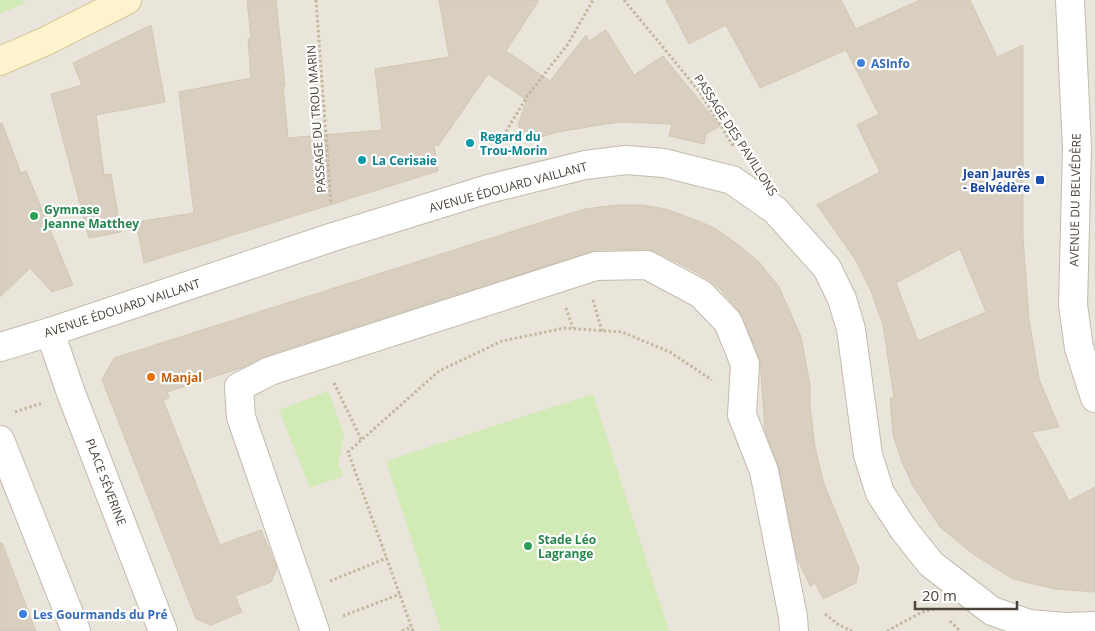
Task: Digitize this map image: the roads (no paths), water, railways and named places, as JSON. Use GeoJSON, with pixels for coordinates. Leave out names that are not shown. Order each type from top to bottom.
{"type":"FeatureCollection","features":[{"type":"Feature","properties":{"kind":"main road"},"geometry":{"type":"LineString","coordinates":[[0,61],[46,41],[127,0]]}},
{"type":"Feature","properties":{"kind":"street","name":"AVENUE DU BELVÉDÈRE"},"geometry":{"type":"LineString","coordinates":[[1070,0],[1077,148],[1073,305],[1079,348],[1095,398]]}},
{"type":"Feature","properties":{"kind":"street","name":"AVENUE ÉDOUARD VAILLANT"},"geometry":{"type":"LineString","coordinates":[[0,347],[333,237],[488,189],[585,165],[626,160],[664,163],[732,180],[775,210],[827,268],[842,299],[851,329],[868,454],[880,494],[904,530],[931,564],[994,621],[1066,627],[1095,626]]}},
{"type":"Feature","properties":{"kind":"street"},"geometry":{"type":"LineString","coordinates":[[312,630],[241,417],[239,386],[270,371],[596,266],[647,265],[701,294],[728,322],[745,364],[742,415],[764,471],[794,631]]}},
{"type":"Feature","properties":{"kind":"street","name":"PLACE SÉVERINE"},"geometry":{"type":"LineString","coordinates":[[50,332],[71,393],[163,631]]}},
{"type":"Feature","properties":{"kind":"street"},"geometry":{"type":"LineString","coordinates":[[0,440],[76,631]]}},
{"type":"Feature","properties":{"kind":"place","name":"ASInfo"},"geometry":{"type":"Point","coordinates":[861,63]}},
{"type":"Feature","properties":{"kind":"place","name":"Regard du Trou-Morin"},"geometry":{"type":"Point","coordinates":[470,143]}},
{"type":"Feature","properties":{"kind":"place","name":"La Cerisaie"},"geometry":{"type":"Point","coordinates":[362,160]}},
{"type":"Feature","properties":{"kind":"place","name":"Jean Jaurès - Belvédère"},"geometry":{"type":"Point","coordinates":[1040,180]}},
{"type":"Feature","properties":{"kind":"place","name":"Gymnase Jeanne Matthey"},"geometry":{"type":"Point","coordinates":[34,216]}},
{"type":"Feature","properties":{"kind":"place","name":"Manjal"},"geometry":{"type":"Point","coordinates":[151,377]}},
{"type":"Feature","properties":{"kind":"place","name":"Stade Léo Lagrange"},"geometry":{"type":"Point","coordinates":[528,546]}},
{"type":"Feature","properties":{"kind":"place","name":"Les Gourmands du Pré"},"geometry":{"type":"Point","coordinates":[23,614]}}]}
